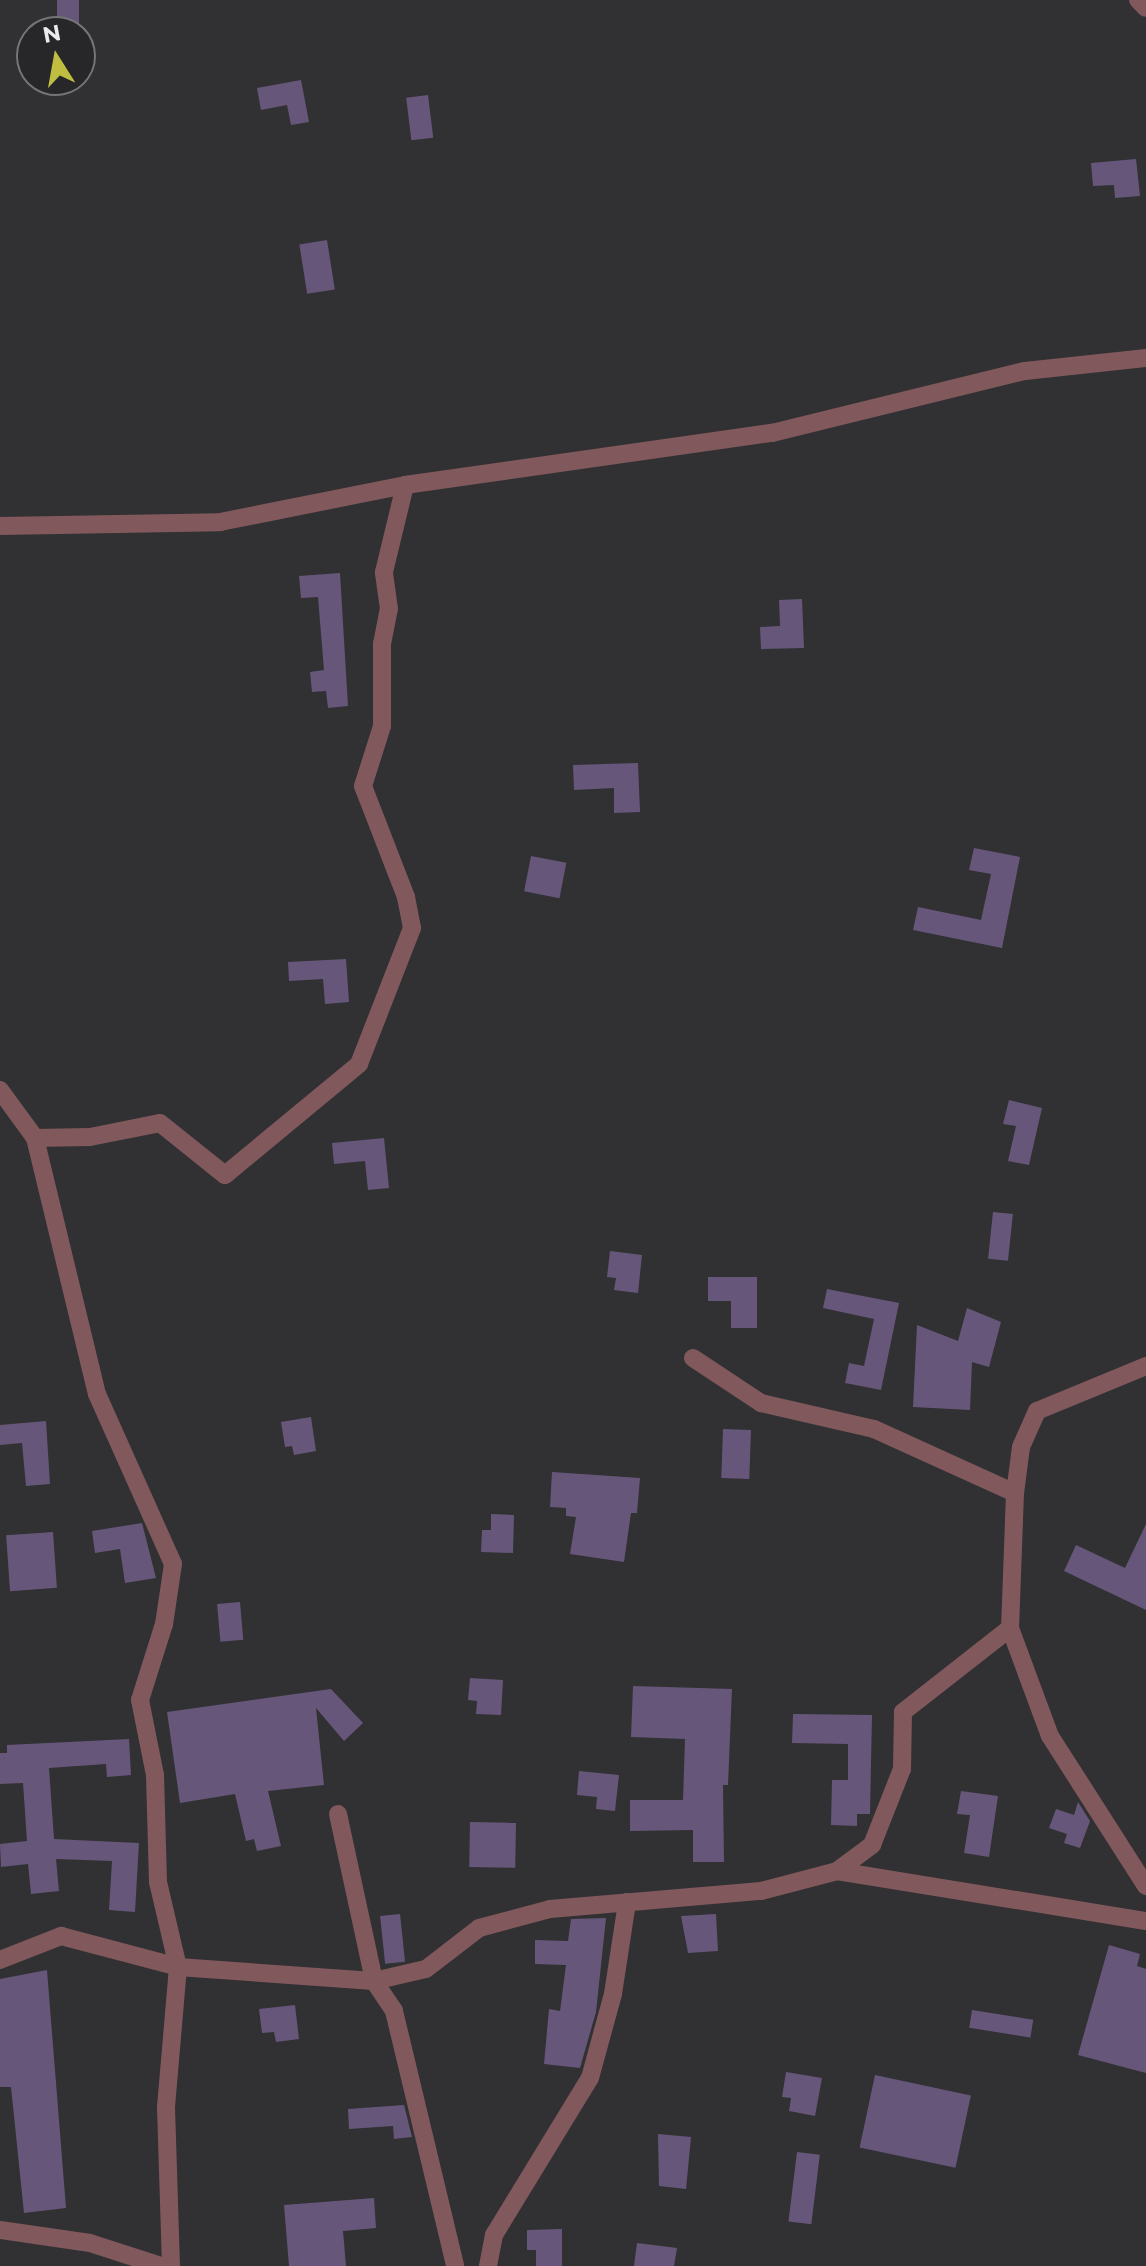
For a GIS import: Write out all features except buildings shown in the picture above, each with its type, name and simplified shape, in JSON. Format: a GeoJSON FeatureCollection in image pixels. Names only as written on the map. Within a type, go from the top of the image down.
{"type":"FeatureCollection","features":[{"type":"Feature","properties":{"kind":"street"},"geometry":{"type":"LineString","coordinates":[[1138,0],[1146,8]]}},
{"type":"Feature","properties":{"kind":"street"},"geometry":{"type":"LineString","coordinates":[[0,526],[220,522],[405,485],[772,433],[1025,371],[1146,358]]}},
{"type":"Feature","properties":{"kind":"street"},"geometry":{"type":"LineString","coordinates":[[35,1138],[90,1137],[160,1123],[225,1175],[359,1064],[412,928],[406,897],[363,786],[382,726],[382,644],[389,609],[384,572],[405,485]]}},
{"type":"Feature","properties":{"kind":"street"},"geometry":{"type":"LineString","coordinates":[[0,1090],[35,1138],[97,1394],[173,1564],[164,1624],[140,1700],[155,1775],[158,1882],[178,1967],[166,2107],[171,2266]]}},
{"type":"Feature","properties":{"kind":"street"},"geometry":{"type":"LineString","coordinates":[[693,1358],[761,1403],[874,1429],[1015,1493]]}},
{"type":"Feature","properties":{"kind":"street"},"geometry":{"type":"LineString","coordinates":[[1146,1366],[1037,1411],[1021,1447],[1015,1493],[1010,1628],[1050,1736],[1146,1886]]}},
{"type":"Feature","properties":{"kind":"street"},"geometry":{"type":"LineString","coordinates":[[0,1960],[61,1936],[178,1967],[374,1981],[426,1969],[479,1928],[550,1909],[761,1891],[837,1871],[872,1845],[902,1769],[903,1712],[1010,1628]]}},
{"type":"Feature","properties":{"kind":"street"},"geometry":{"type":"LineString","coordinates":[[338,1814],[374,1981],[394,2011],[455,2266]]}},
{"type":"Feature","properties":{"kind":"street"},"geometry":{"type":"LineString","coordinates":[[837,1871],[873,1881],[995,1894],[1146,1921]]}},
{"type":"Feature","properties":{"kind":"street"},"geometry":{"type":"LineString","coordinates":[[488,2266],[494,2235],[590,2078],[613,1994],[627,1902]]}},
{"type":"Feature","properties":{"kind":"street"},"geometry":{"type":"LineString","coordinates":[[0,2230],[90,2243],[161,2266]]}}]}
